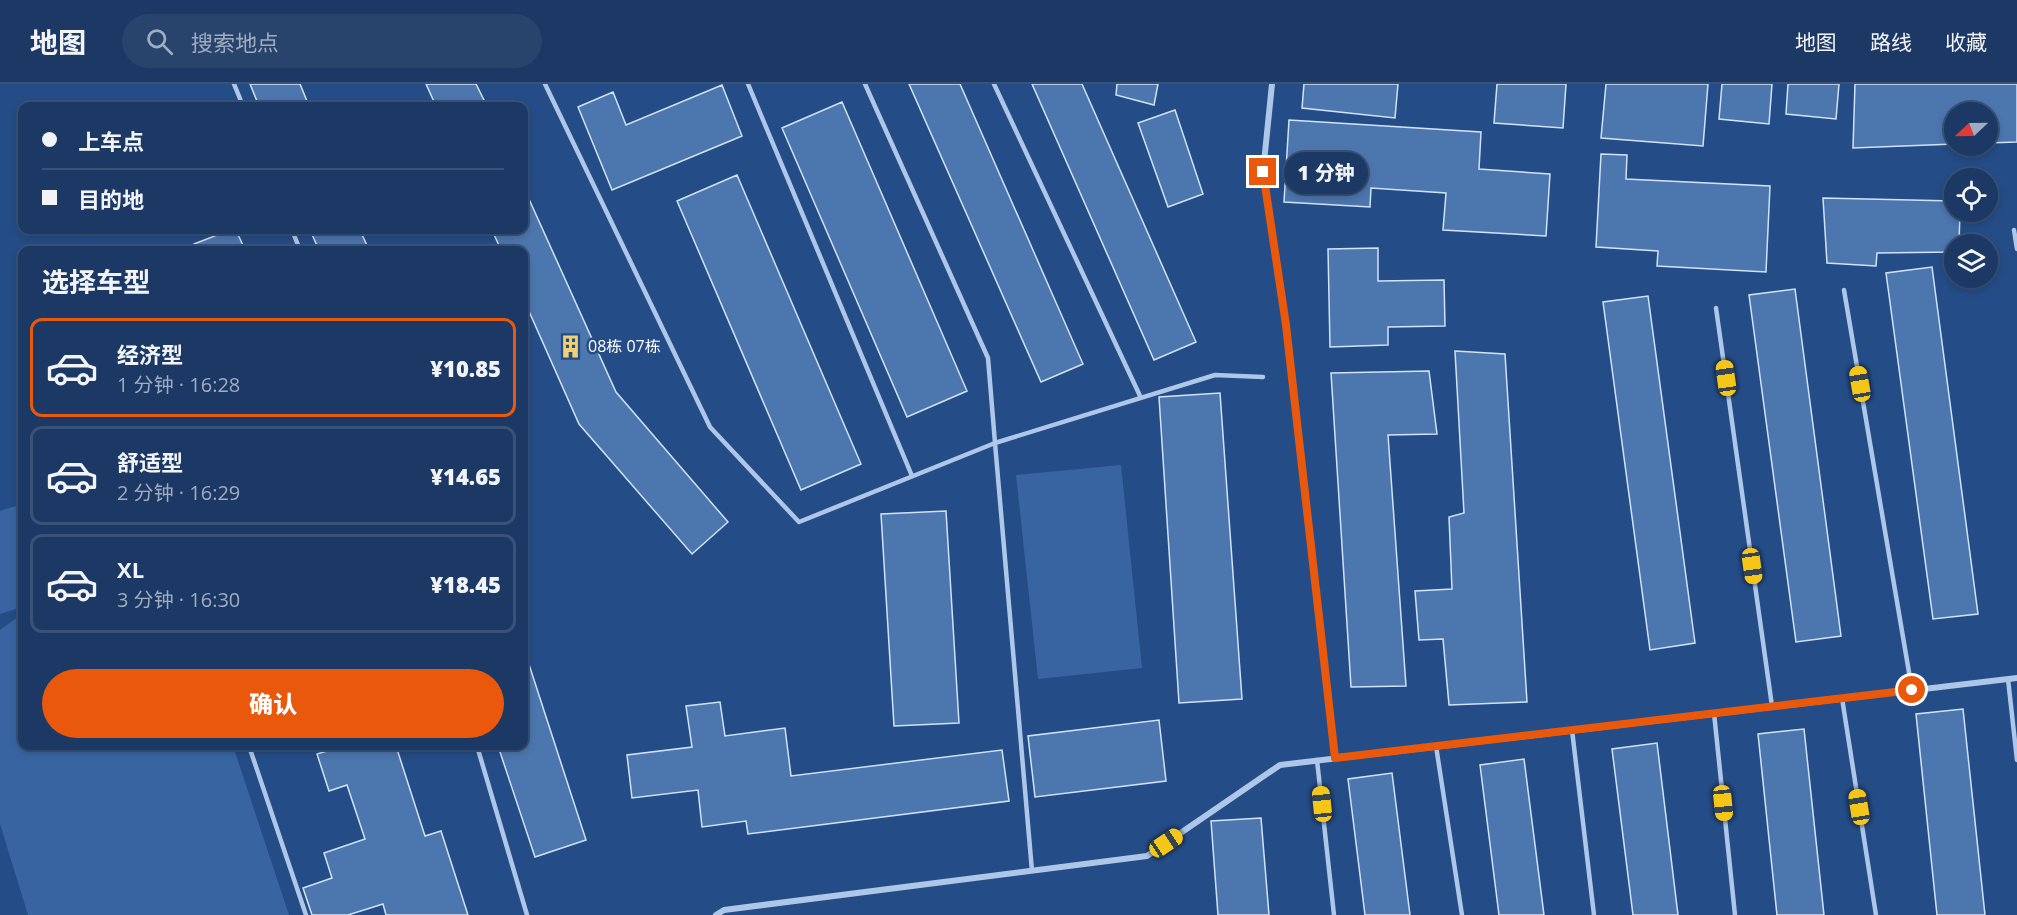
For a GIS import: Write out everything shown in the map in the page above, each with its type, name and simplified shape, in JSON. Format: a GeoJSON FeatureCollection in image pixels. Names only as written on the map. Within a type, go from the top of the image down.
{"type":"FeatureCollection","features":[{"type":"Feature","properties":{"kind":"street"},"geometry":{"type":"LineString","coordinates":[[1272,84],[1263,172],[1286,325],[1335,758]]}},
{"type":"Feature","properties":{"kind":"street"},"geometry":{"type":"LineString","coordinates":[[716,915],[724,910],[1147,856],[1280,765],[2017,678]]}},
{"type":"Feature","properties":{"kind":"lane"},"geometry":{"type":"LineString","coordinates":[[234,84],[241,102]]}},
{"type":"Feature","properties":{"kind":"lane"},"geometry":{"type":"LineString","coordinates":[[545,84],[710,427],[799,522],[995,443],[1215,375],[1263,377]]}},
{"type":"Feature","properties":{"kind":"lane"},"geometry":{"type":"LineString","coordinates":[[748,84],[912,476]]}},
{"type":"Feature","properties":{"kind":"lane"},"geometry":{"type":"LineString","coordinates":[[865,84],[988,358],[1032,871]]}},
{"type":"Feature","properties":{"kind":"lane"},"geometry":{"type":"LineString","coordinates":[[994,84],[1141,398]]}},
{"type":"Feature","properties":{"kind":"lane"},"geometry":{"type":"LineString","coordinates":[[2014,230],[2017,249]]}},
{"type":"Feature","properties":{"kind":"lane"},"geometry":{"type":"LineString","coordinates":[[1844,290],[1912,690]]}},
{"type":"Feature","properties":{"kind":"lane"},"geometry":{"type":"LineString","coordinates":[[1716,308],[1772,706]]}},
{"type":"Feature","properties":{"kind":"lane"},"geometry":{"type":"LineString","coordinates":[[2008,679],[2017,760]]}},
{"type":"Feature","properties":{"kind":"lane"},"geometry":{"type":"LineString","coordinates":[[1842,698],[1876,915]]}},
{"type":"Feature","properties":{"kind":"lane"},"geometry":{"type":"LineString","coordinates":[[1714,713],[1735,915]]}},
{"type":"Feature","properties":{"kind":"lane"},"geometry":{"type":"LineString","coordinates":[[1572,730],[1594,915]]}},
{"type":"Feature","properties":{"kind":"lane"},"geometry":{"type":"LineString","coordinates":[[1436,746],[1462,915]]}},
{"type":"Feature","properties":{"kind":"lane"},"geometry":{"type":"LineString","coordinates":[[250,750],[306,915]]}},
{"type":"Feature","properties":{"kind":"lane"},"geometry":{"type":"LineString","coordinates":[[478,750],[527,915]]}},
{"type":"Feature","properties":{"kind":"lane"},"geometry":{"type":"LineString","coordinates":[[1317,760],[1334,915]]}},
{"type":"Feature","properties":{"kind":"shaded area"},"geometry":{"type":"Polygon","coordinates":[[[1121,465],[1142,668],[1038,679],[1016,475],[1121,465]]]}},
{"type":"Feature","properties":{"kind":"shaded area"},"geometry":{"type":"Polygon","coordinates":[[[18,505],[18,608],[0,614],[0,511],[18,505]]]}},
{"type":"Feature","properties":{"kind":"shaded area"},"geometry":{"type":"Polygon","coordinates":[[[18,617],[18,750],[234,750],[289,915],[28,915],[0,824],[0,630],[18,617]]]}},
{"type":"Feature","properties":{"kind":"building"},"geometry":{"type":"Polygon","coordinates":[[[250,84],[300,84],[307,102],[257,102],[250,84]]]}},
{"type":"Feature","properties":{"kind":"building"},"geometry":{"type":"Polygon","coordinates":[[[426,84],[476,84],[485,102],[434,102],[426,84]]]}},
{"type":"Feature","properties":{"kind":"building"},"geometry":{"type":"Polygon","coordinates":[[[909,84],[960,84],[1083,364],[1041,382],[909,84]]]}},
{"type":"Feature","properties":{"kind":"building"},"geometry":{"type":"Polygon","coordinates":[[[1032,84],[1082,84],[1196,342],[1154,360],[1032,84]]]}},
{"type":"Feature","properties":{"kind":"building"},"geometry":{"type":"Polygon","coordinates":[[[1117,84],[1158,84],[1154,105],[1116,95],[1117,84]]]}},
{"type":"Feature","properties":{"kind":"building"},"geometry":{"type":"Polygon","coordinates":[[[1304,84],[1398,84],[1395,118],[1302,108],[1304,84]]]}},
{"type":"Feature","properties":{"kind":"building"},"geometry":{"type":"Polygon","coordinates":[[[1497,84],[1566,84],[1563,128],[1494,123],[1497,84]]]}},
{"type":"Feature","properties":{"kind":"building"},"geometry":{"type":"Polygon","coordinates":[[[1606,84],[1708,84],[1703,146],[1601,138],[1606,84]]]}},
{"type":"Feature","properties":{"kind":"building"},"geometry":{"type":"Polygon","coordinates":[[[1722,84],[1772,84],[1769,124],[1719,119],[1722,84]]]}},
{"type":"Feature","properties":{"kind":"building"},"geometry":{"type":"Polygon","coordinates":[[[1788,84],[1839,84],[1836,119],[1786,114],[1788,84]]]}},
{"type":"Feature","properties":{"kind":"building"},"geometry":{"type":"Polygon","coordinates":[[[1855,84],[2017,84],[2017,142],[1998,143],[1998,102],[1944,102],[1944,144],[1853,148],[1855,84]]]}},
{"type":"Feature","properties":{"kind":"building"},"geometry":{"type":"Polygon","coordinates":[[[722,85],[742,136],[612,190],[578,107],[613,92],[626,125],[722,85]]]}},
{"type":"Feature","properties":{"kind":"building"},"geometry":{"type":"Polygon","coordinates":[[[842,102],[967,391],[907,417],[782,128],[842,102]]]}},
{"type":"Feature","properties":{"kind":"building"},"geometry":{"type":"Polygon","coordinates":[[[1175,110],[1203,194],[1168,207],[1138,123],[1175,110]]]}},
{"type":"Feature","properties":{"kind":"building"},"geometry":{"type":"Polygon","coordinates":[[[1289,120],[1481,132],[1479,169],[1550,174],[1546,236],[1443,230],[1446,193],[1371,188],[1370,207],[1284,202],[1289,120]]]}},
{"type":"Feature","properties":{"kind":"building"},"geometry":{"type":"Polygon","coordinates":[[[1601,154],[1627,155],[1626,179],[1770,186],[1766,272],[1657,266],[1658,251],[1596,247],[1601,154]]]}},
{"type":"Feature","properties":{"kind":"building"},"geometry":{"type":"Polygon","coordinates":[[[737,175],[861,464],[801,490],[677,201],[737,175]]]}},
{"type":"Feature","properties":{"kind":"building","name":"08栋 07栋"},"geometry":{"type":"Polygon","coordinates":[[[528,197],[616,392],[728,522],[692,554],[579,424],[528,309],[528,246],[499,246],[494,234],[528,234],[528,197]]]}},
{"type":"Feature","properties":{"kind":"building"},"geometry":{"type":"Polygon","coordinates":[[[1823,198],[1944,201],[1944,222],[1960,222],[1959,234],[1944,234],[1944,252],[1877,253],[1876,266],[1827,263],[1823,198]]]}},
{"type":"Feature","properties":{"kind":"building"},"geometry":{"type":"Polygon","coordinates":[[[220,234],[238,234],[243,246],[195,246],[194,244],[220,234]]]}},
{"type":"Feature","properties":{"kind":"building"},"geometry":{"type":"Polygon","coordinates":[[[312,234],[362,234],[367,246],[317,246],[312,234]]]}},
{"type":"Feature","properties":{"kind":"building"},"geometry":{"type":"Polygon","coordinates":[[[1378,248],[1378,281],[1444,280],[1445,326],[1388,327],[1388,345],[1330,347],[1328,249],[1378,248]]]}},
{"type":"Feature","properties":{"kind":"building"},"geometry":{"type":"Polygon","coordinates":[[[1932,267],[1978,614],[1933,619],[1886,273],[1932,267]]]}},
{"type":"Feature","properties":{"kind":"building"},"geometry":{"type":"Polygon","coordinates":[[[1795,289],[1841,636],[1796,642],[1749,295],[1795,289]]]}},
{"type":"Feature","properties":{"kind":"building"},"geometry":{"type":"Polygon","coordinates":[[[1648,296],[1695,643],[1650,650],[1603,302],[1648,296]]]}},
{"type":"Feature","properties":{"kind":"building"},"geometry":{"type":"Polygon","coordinates":[[[1455,351],[1505,354],[1527,702],[1449,705],[1443,639],[1419,640],[1415,591],[1452,589],[1449,517],[1464,513],[1455,351]]]}},
{"type":"Feature","properties":{"kind":"building"},"geometry":{"type":"Polygon","coordinates":[[[1429,371],[1437,434],[1388,435],[1406,686],[1351,687],[1331,373],[1429,371]]]}},
{"type":"Feature","properties":{"kind":"building"},"geometry":{"type":"Polygon","coordinates":[[[1220,393],[1242,699],[1179,703],[1159,397],[1220,393]]]}},
{"type":"Feature","properties":{"kind":"building"},"geometry":{"type":"Polygon","coordinates":[[[946,511],[959,723],[894,726],[881,514],[946,511]]]}},
{"type":"Feature","properties":{"kind":"building"},"geometry":{"type":"Polygon","coordinates":[[[528,661],[586,840],[535,857],[499,750],[528,750],[528,661]]]}},
{"type":"Feature","properties":{"kind":"building"},"geometry":{"type":"Polygon","coordinates":[[[720,702],[725,736],[785,728],[791,776],[1002,750],[1009,801],[748,834],[746,821],[702,827],[698,790],[632,798],[627,755],[692,747],[686,706],[720,702]]]}},
{"type":"Feature","properties":{"kind":"building"},"geometry":{"type":"Polygon","coordinates":[[[1963,709],[1985,915],[1937,915],[1916,714],[1963,709]]]}},
{"type":"Feature","properties":{"kind":"building"},"geometry":{"type":"Polygon","coordinates":[[[1159,720],[1166,781],[1035,797],[1028,736],[1159,720]]]}},
{"type":"Feature","properties":{"kind":"building"},"geometry":{"type":"Polygon","coordinates":[[[1804,729],[1824,915],[1777,915],[1758,734],[1804,729]]]}},
{"type":"Feature","properties":{"kind":"building"},"geometry":{"type":"Polygon","coordinates":[[[1657,743],[1678,915],[1633,915],[1612,749],[1657,743]]]}},
{"type":"Feature","properties":{"kind":"building"},"geometry":{"type":"Polygon","coordinates":[[[397,750],[425,836],[441,831],[468,915],[386,915],[383,904],[348,915],[312,915],[303,888],[332,878],[324,853],[365,839],[347,785],[329,791],[317,754],[327,751],[397,750]]]}},
{"type":"Feature","properties":{"kind":"building"},"geometry":{"type":"Polygon","coordinates":[[[1524,759],[1544,915],[1499,915],[1480,765],[1524,759]]]}},
{"type":"Feature","properties":{"kind":"building"},"geometry":{"type":"Polygon","coordinates":[[[1392,773],[1410,915],[1365,915],[1348,779],[1392,773]]]}},
{"type":"Feature","properties":{"kind":"building"},"geometry":{"type":"Polygon","coordinates":[[[1261,818],[1269,915],[1218,915],[1211,821],[1261,818]]]}},
{"type":"Feature","properties":{"kind":"place","name":"08栋 07栋"},"geometry":{"type":"Point","coordinates":[570,346]}},
{"type":"Feature","properties":{"kind":"route"},"geometry":{"type":"LineString","coordinates":[[1263,172],[1286,325],[1335,758],[1912,690]]}}]}
